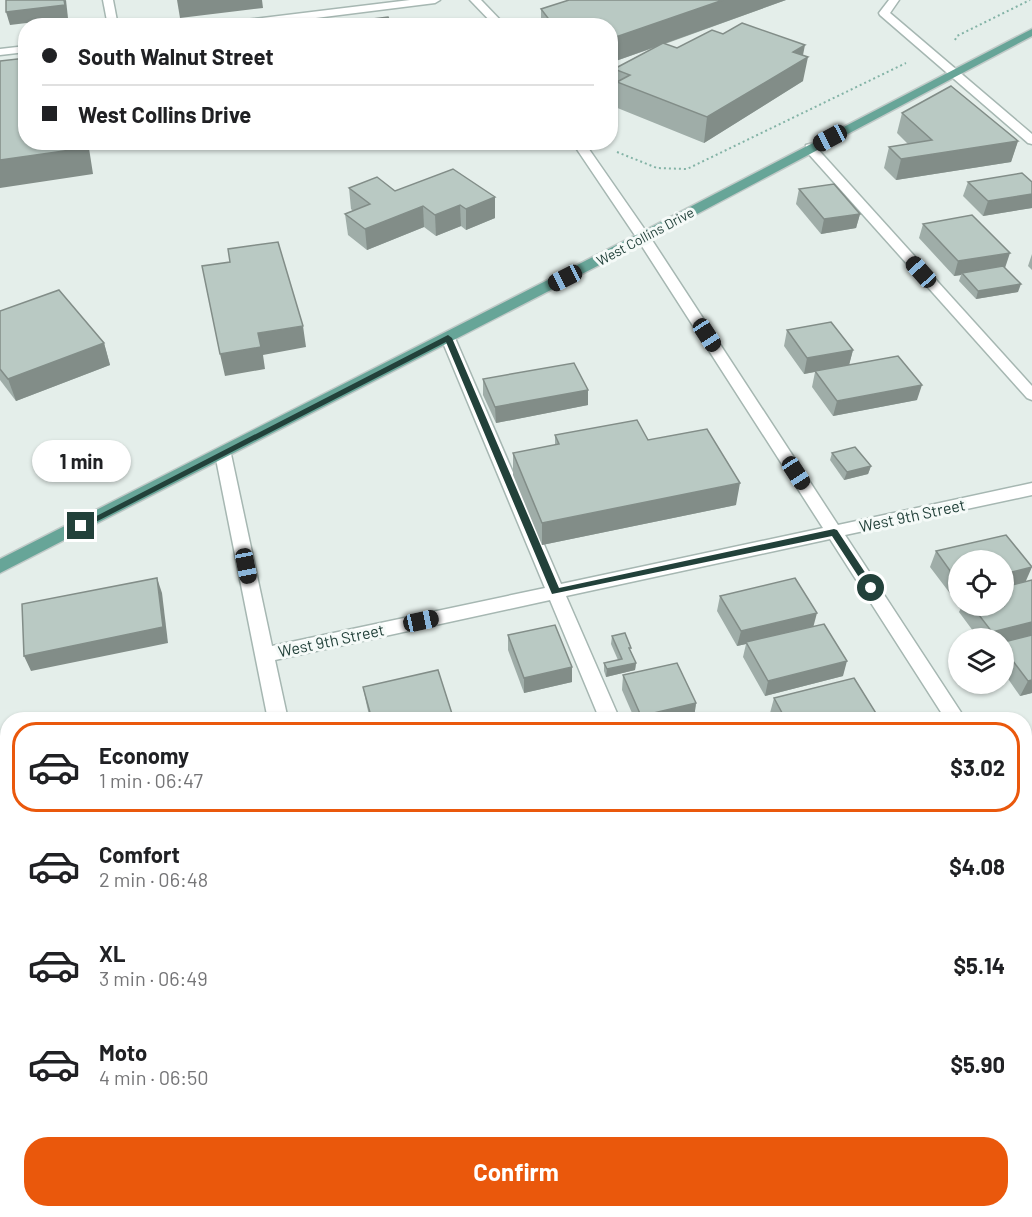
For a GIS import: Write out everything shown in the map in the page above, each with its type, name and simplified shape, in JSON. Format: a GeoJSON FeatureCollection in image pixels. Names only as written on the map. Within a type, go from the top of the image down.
{"type":"FeatureCollection","features":[{"type":"Feature","properties":{"kind":"main road","name":"West Collins Drive"},"geometry":{"type":"LineString","coordinates":[[0,567],[643,237],[1032,32]]}},
{"type":"Feature","properties":{"kind":"street"},"geometry":{"type":"LineString","coordinates":[[108,0],[111,18]]}},
{"type":"Feature","properties":{"kind":"street"},"geometry":{"type":"LineString","coordinates":[[287,18],[435,0]]}},
{"type":"Feature","properties":{"kind":"street"},"geometry":{"type":"LineString","coordinates":[[475,0],[493,18]]}},
{"type":"Feature","properties":{"kind":"street"},"geometry":{"type":"LineString","coordinates":[[894,0],[884,13],[1032,140]]}},
{"type":"Feature","properties":{"kind":"street"},"geometry":{"type":"LineString","coordinates":[[0,52],[18,50]]}},
{"type":"Feature","properties":{"kind":"street"},"geometry":{"type":"LineString","coordinates":[[810,148],[1032,395]]}},
{"type":"Feature","properties":{"kind":"street"},"geometry":{"type":"LineString","coordinates":[[583,150],[643,237],[951,712]]}},
{"type":"Feature","properties":{"kind":"street"},"geometry":{"type":"LineString","coordinates":[[448,338],[607,712]]}},
{"type":"Feature","properties":{"kind":"street"},"geometry":{"type":"LineString","coordinates":[[223,454],[276,712]]}},
{"type":"Feature","properties":{"kind":"street","name":"West 9th Street"},"geometry":{"type":"LineString","coordinates":[[264,655],[1032,489]]}},
{"type":"Feature","properties":{"kind":"path"},"geometry":{"type":"LineString","coordinates":[[613,151],[657,168],[687,169],[903,63],[917,61],[933,54],[953,43],[957,36],[1030,0]]}},
{"type":"Feature","properties":{"kind":"building"},"geometry":{"type":"Polygon","coordinates":[[[6,0],[64,0],[65,5],[6,12],[6,0]]]}},
{"type":"Feature","properties":{"kind":"building"},"geometry":{"type":"Polygon","coordinates":[[[569,0],[723,0],[618,36],[618,18],[548,18],[541,9],[569,0]]]}},
{"type":"Feature","properties":{"kind":"building"},"geometry":{"type":"Polygon","coordinates":[[[742,23],[805,45],[793,52],[808,57],[707,117],[618,82],[630,75],[618,70],[618,67],[663,43],[677,48],[712,30],[723,34],[742,23]]]}},
{"type":"Feature","properties":{"kind":"building"},"geometry":{"type":"Polygon","coordinates":[[[18,59],[18,150],[71,150],[0,160],[0,61],[18,59]]]}},
{"type":"Feature","properties":{"kind":"building"},"geometry":{"type":"Polygon","coordinates":[[[951,86],[1018,141],[901,159],[889,147],[932,140],[902,113],[951,86]]]}},
{"type":"Feature","properties":{"kind":"building"},"geometry":{"type":"Polygon","coordinates":[[[453,169],[495,197],[466,209],[460,205],[435,215],[423,206],[365,229],[345,214],[370,204],[349,188],[377,177],[395,191],[453,169]]]}},
{"type":"Feature","properties":{"kind":"building"},"geometry":{"type":"Polygon","coordinates":[[[1022,173],[1032,182],[1032,194],[988,201],[968,182],[1022,173]]]}},
{"type":"Feature","properties":{"kind":"building"},"geometry":{"type":"Polygon","coordinates":[[[834,184],[860,214],[824,219],[799,189],[834,184]]]}},
{"type":"Feature","properties":{"kind":"building"},"geometry":{"type":"Polygon","coordinates":[[[972,215],[1010,253],[958,261],[923,224],[972,215]]]}},
{"type":"Feature","properties":{"kind":"building"},"geometry":{"type":"Polygon","coordinates":[[[278,242],[303,326],[258,333],[261,347],[220,354],[202,266],[230,262],[228,249],[278,242]]]}},
{"type":"Feature","properties":{"kind":"building"},"geometry":{"type":"Polygon","coordinates":[[[1003,266],[1021,284],[978,291],[962,273],[1003,266]]]}},
{"type":"Feature","properties":{"kind":"building"},"geometry":{"type":"Polygon","coordinates":[[[59,290],[104,343],[8,379],[0,369],[0,311],[59,290]]]}},
{"type":"Feature","properties":{"kind":"building"},"geometry":{"type":"Polygon","coordinates":[[[831,322],[853,350],[807,358],[787,330],[831,322]]]}},
{"type":"Feature","properties":{"kind":"building"},"geometry":{"type":"Polygon","coordinates":[[[898,356],[922,385],[837,401],[815,371],[898,356]]]}},
{"type":"Feature","properties":{"kind":"building"},"geometry":{"type":"Polygon","coordinates":[[[574,363],[588,390],[495,407],[483,379],[574,363]]]}},
{"type":"Feature","properties":{"kind":"building"},"geometry":{"type":"Polygon","coordinates":[[[637,420],[648,440],[707,429],[740,483],[542,523],[513,453],[559,444],[555,435],[637,420]]]}},
{"type":"Feature","properties":{"kind":"building"},"geometry":{"type":"Polygon","coordinates":[[[855,447],[871,466],[847,472],[832,453],[855,447]]]}},
{"type":"Feature","properties":{"kind":"building"},"geometry":{"type":"Polygon","coordinates":[[[1006,535],[1032,567],[1014,572],[1014,550],[948,550],[948,568],[936,551],[1006,535]]]}},
{"type":"Feature","properties":{"kind":"building"},"geometry":{"type":"Polygon","coordinates":[[[157,578],[163,627],[24,656],[22,604],[157,578]]]}},
{"type":"Feature","properties":{"kind":"building"},"geometry":{"type":"Polygon","coordinates":[[[795,578],[817,613],[741,631],[720,596],[795,578]]]}},
{"type":"Feature","properties":{"kind":"building"},"geometry":{"type":"Polygon","coordinates":[[[1032,580],[1032,622],[1008,628],[989,628],[980,616],[1014,616],[1014,584],[1032,580]]]}},
{"type":"Feature","properties":{"kind":"building"},"geometry":{"type":"Polygon","coordinates":[[[824,624],[847,661],[768,681],[746,642],[824,624]]]}},
{"type":"Feature","properties":{"kind":"building"},"geometry":{"type":"Polygon","coordinates":[[[555,625],[572,667],[524,678],[508,635],[555,625]]]}},
{"type":"Feature","properties":{"kind":"building"},"geometry":{"type":"Polygon","coordinates":[[[625,633],[636,663],[607,669],[604,663],[622,659],[612,636],[625,633]]]}},
{"type":"Feature","properties":{"kind":"building"},"geometry":{"type":"Polygon","coordinates":[[[1032,635],[1032,680],[1028,681],[1014,662],[1014,640],[1032,635]]]}},
{"type":"Feature","properties":{"kind":"building"},"geometry":{"type":"Polygon","coordinates":[[[677,663],[696,703],[658,712],[639,712],[623,675],[677,663]]]}},
{"type":"Feature","properties":{"kind":"building"},"geometry":{"type":"Polygon","coordinates":[[[438,670],[451,712],[370,712],[363,687],[438,670]]]}},
{"type":"Feature","properties":{"kind":"building"},"geometry":{"type":"Polygon","coordinates":[[[854,678],[875,712],[782,712],[774,698],[854,678]]]}},
{"type":"Feature","properties":{"kind":"route"},"geometry":{"type":"LineString","coordinates":[[81,526],[448,338],[556,592],[834,532],[871,588]]}}]}
